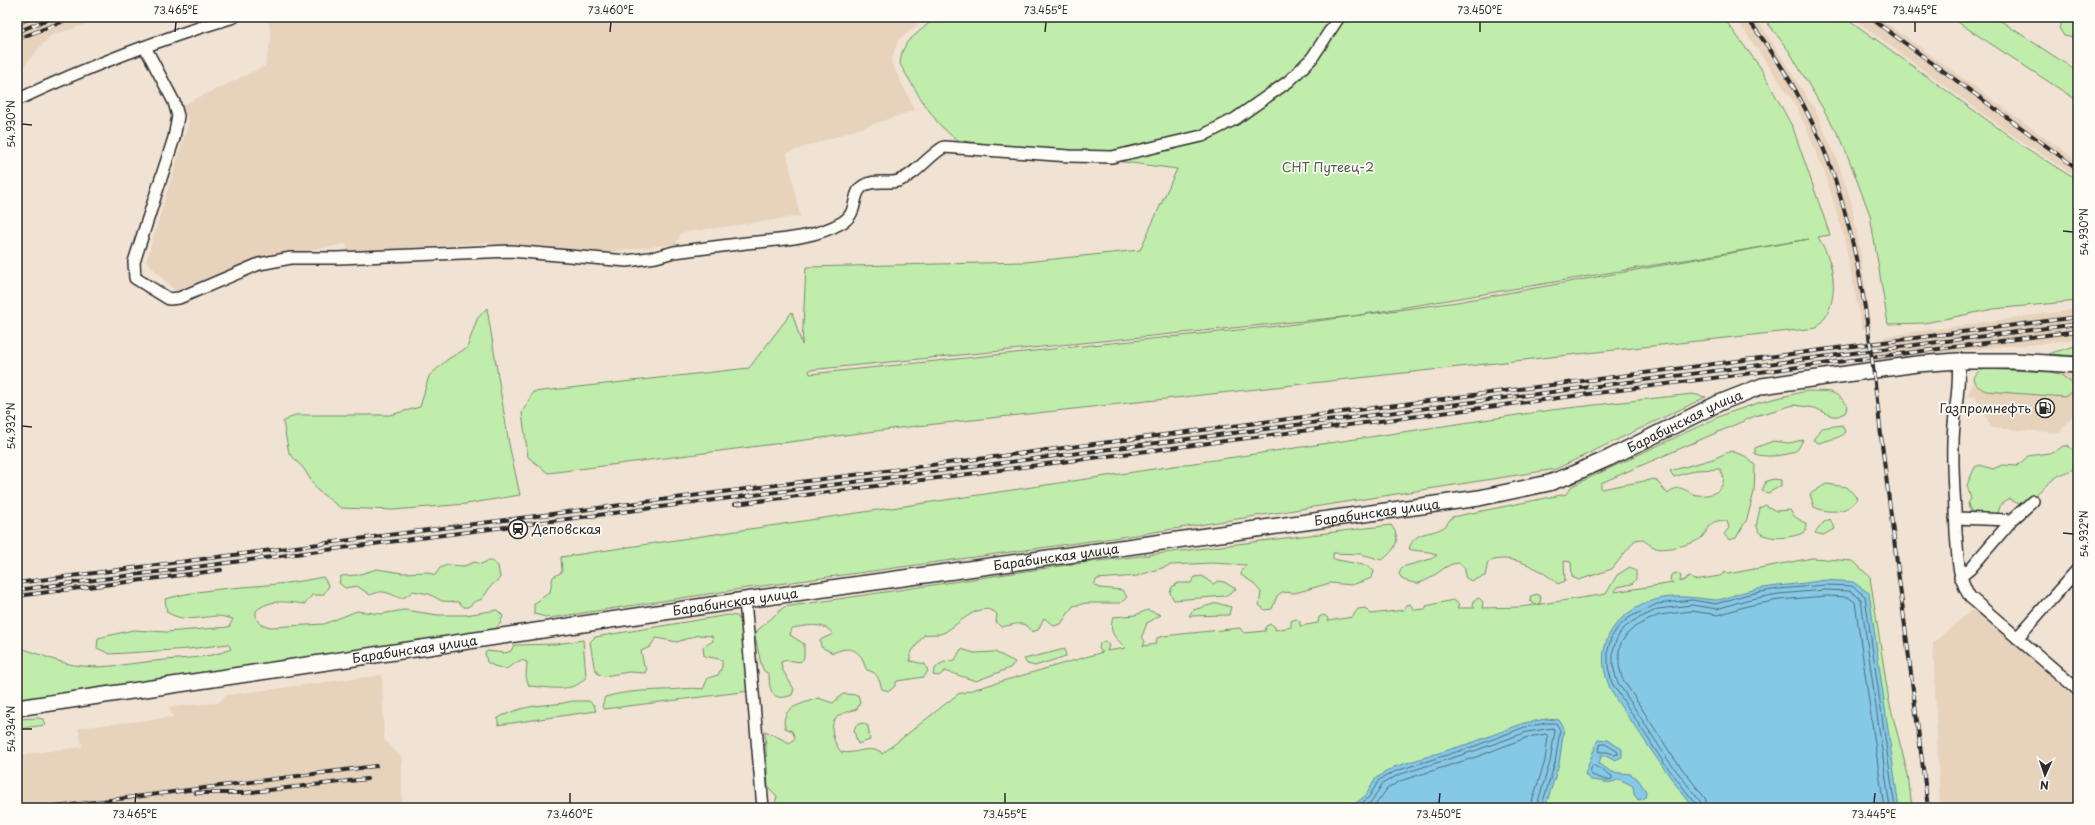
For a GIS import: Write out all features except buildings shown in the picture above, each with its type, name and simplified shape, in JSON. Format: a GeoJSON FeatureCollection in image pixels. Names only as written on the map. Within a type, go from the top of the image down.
{"type":"FeatureCollection","features":[{"type":"Feature","properties":{"kind":"main road","name":"Барабинская улица"},"geometry":{"type":"LineString","coordinates":[[17,708],[745,600],[1479,498],[1549,483],[1568,476],[1609,458],[1719,403],[1762,386],[1917,364],[1958,361],[2014,361],[2078,365]]}},
{"type":"Feature","properties":{"kind":"street"},"geometry":{"type":"LineString","coordinates":[[17,100],[52,83],[145,47],[234,17]]}},
{"type":"Feature","properties":{"kind":"street"},"geometry":{"type":"LineString","coordinates":[[145,47],[174,102],[178,116],[174,138],[138,250],[134,270],[135,278],[169,299],[179,298],[259,264],[291,258],[338,258],[511,251],[626,261],[656,258],[674,252],[814,234],[842,222],[851,216],[861,187],[869,182],[898,181],[912,173],[933,153],[944,147],[1069,156],[1112,157],[1202,136],[1235,119],[1289,81],[1312,58],[1339,17]]}},
{"type":"Feature","properties":{"kind":"street"},"geometry":{"type":"LineString","coordinates":[[1958,361],[1960,380],[1953,442],[1960,576],[1970,597],[2078,690]]}},
{"type":"Feature","properties":{"kind":"street"},"geometry":{"type":"LineString","coordinates":[[1960,576],[1970,569],[2012,520],[2033,501]]}},
{"type":"Feature","properties":{"kind":"street"},"geometry":{"type":"LineString","coordinates":[[1956,518],[2012,520]]}},
{"type":"Feature","properties":{"kind":"street"},"geometry":{"type":"LineString","coordinates":[[2017,638],[2078,569]]}},
{"type":"Feature","properties":{"kind":"street"},"geometry":{"type":"LineString","coordinates":[[745,600],[763,808]]}},
{"type":"Feature","properties":{"kind":"shaded area"},"geometry":{"type":"Polygon","coordinates":[[[108,17],[50,36],[17,74],[17,18],[108,17]]]}},
{"type":"Feature","properties":{"kind":"shaded area"},"geometry":{"type":"Polygon","coordinates":[[[268,17],[927,17],[898,40],[891,62],[915,110],[787,153],[800,216],[681,233],[676,244],[598,253],[484,243],[347,252],[346,244],[252,260],[175,291],[146,261],[189,121],[181,106],[265,66],[271,39],[268,17]]]}},
{"type":"Feature","properties":{"kind":"shaded area"},"geometry":{"type":"Polygon","coordinates":[[[1735,17],[1756,17],[1815,110],[1837,160],[1851,201],[1859,244],[1871,328],[1862,329],[1843,233],[1823,168],[1797,107],[1735,17]]]}},
{"type":"Feature","properties":{"kind":"shaded area"},"geometry":{"type":"Polygon","coordinates":[[[1851,17],[1878,17],[2078,161],[2078,178],[2008,132],[1851,17]]]}},
{"type":"Feature","properties":{"kind":"shaded area"},"geometry":{"type":"Polygon","coordinates":[[[2078,309],[2078,339],[2029,345],[2003,346],[1875,362],[1873,342],[1882,340],[1886,336],[2078,309]]]}},
{"type":"Feature","properties":{"kind":"shaded area"},"geometry":{"type":"Polygon","coordinates":[[[1985,369],[2078,374],[2078,409],[2059,433],[1992,428],[1975,397],[1970,396],[1967,398],[1975,374],[1985,369]]]}},
{"type":"Feature","properties":{"kind":"shaded area"},"geometry":{"type":"Polygon","coordinates":[[[1974,608],[2078,701],[2078,808],[1940,808],[1933,643],[1974,608]]]}},
{"type":"Feature","properties":{"kind":"shaded area"},"geometry":{"type":"Polygon","coordinates":[[[382,675],[384,739],[402,758],[402,808],[17,808],[17,755],[82,747],[78,728],[173,717],[169,707],[218,703],[226,695],[382,675]]]}},
{"type":"Feature","properties":{"kind":"green space","name":"СНТ Путеец-2"},"geometry":{"type":"Polygon","coordinates":[[[936,17],[1723,17],[1760,67],[1793,128],[1830,235],[1818,237],[1830,262],[1832,271],[1833,289],[1830,307],[1817,328],[899,428],[548,473],[528,457],[522,413],[533,392],[749,368],[792,312],[802,345],[806,267],[1025,262],[1140,250],[1177,169],[956,140],[938,123],[919,96],[900,64],[902,52],[907,42],[936,17]],[[1809,239],[1353,316],[809,370],[810,374],[1287,325],[1457,302],[1809,239]]]}},
{"type":"Feature","properties":{"kind":"green space"},"geometry":{"type":"Polygon","coordinates":[[[1763,17],[1845,17],[2023,146],[2078,181],[2078,301],[1993,309],[1925,323],[1888,324],[1870,215],[1842,141],[1789,51],[1763,17]]]}},
{"type":"Feature","properties":{"kind":"green space"},"geometry":{"type":"Polygon","coordinates":[[[1950,17],[1995,17],[2078,72],[2078,101],[1950,17]]]}},
{"type":"Feature","properties":{"kind":"green space"},"geometry":{"type":"Polygon","coordinates":[[[2065,17],[2078,17],[2078,39],[2064,36],[2059,28],[2065,17]]]}},
{"type":"Feature","properties":{"kind":"green space"},"geometry":{"type":"Polygon","coordinates":[[[487,308],[509,444],[520,495],[466,504],[393,510],[341,508],[317,490],[304,469],[289,453],[283,422],[295,415],[390,415],[420,407],[429,376],[448,359],[467,348],[477,319],[487,308]]]}},
{"type":"Feature","properties":{"kind":"green space"},"geometry":{"type":"Polygon","coordinates":[[[2078,345],[2078,356],[2048,354],[2078,345]]]}},
{"type":"Feature","properties":{"kind":"green space"},"geometry":{"type":"Polygon","coordinates":[[[1985,369],[2050,372],[2060,374],[2073,384],[2073,390],[2065,397],[1986,391],[1976,384],[1973,378],[1979,371],[1985,369]]]}},
{"type":"Feature","properties":{"kind":"green space"},"geometry":{"type":"Polygon","coordinates":[[[1806,391],[1825,391],[1839,396],[1848,406],[1845,413],[1838,416],[1832,416],[1815,408],[1794,405],[1755,416],[1601,483],[1601,489],[1655,479],[1668,494],[1674,489],[1679,488],[1697,495],[1709,495],[1719,490],[1722,485],[1724,478],[1720,469],[1696,470],[1674,477],[1670,471],[1713,459],[1731,451],[1745,456],[1755,465],[1754,492],[1747,519],[1736,538],[1729,540],[1724,534],[1729,528],[1727,521],[1716,521],[1701,538],[1693,543],[1660,549],[1652,546],[1642,539],[1635,540],[1612,569],[1579,580],[1572,577],[1571,562],[1564,561],[1565,581],[1558,584],[1534,568],[1506,559],[1497,559],[1488,562],[1485,576],[1471,581],[1465,577],[1465,568],[1459,563],[1444,568],[1425,581],[1419,583],[1403,580],[1399,574],[1402,567],[1431,559],[1437,555],[1431,552],[1409,549],[1415,538],[1439,530],[1446,525],[1452,517],[1566,494],[1572,486],[1725,414],[1761,402],[1806,391]]]}},
{"type":"Feature","properties":{"kind":"green space"},"geometry":{"type":"Polygon","coordinates":[[[1692,394],[1706,397],[1556,469],[1135,535],[741,589],[550,618],[534,614],[534,604],[550,592],[553,577],[562,572],[561,557],[1551,410],[1692,394]]]}},
{"type":"Feature","properties":{"kind":"green space"},"geometry":{"type":"Polygon","coordinates":[[[1842,425],[1845,432],[1839,437],[1819,443],[1813,440],[1821,428],[1842,425]]]}},
{"type":"Feature","properties":{"kind":"green space"},"geometry":{"type":"Polygon","coordinates":[[[1803,440],[1798,449],[1784,455],[1771,456],[1755,454],[1755,448],[1773,441],[1789,443],[1803,440]]]}},
{"type":"Feature","properties":{"kind":"green space"},"geometry":{"type":"Polygon","coordinates":[[[2063,446],[2068,446],[2076,452],[2078,460],[2076,465],[2073,469],[2054,479],[2025,503],[2021,505],[2009,499],[2001,504],[1998,513],[1994,515],[1975,515],[1969,508],[1968,503],[1971,499],[1967,485],[1975,467],[1980,465],[1993,469],[2002,465],[2017,466],[2028,456],[2055,452],[2063,446]]]}},
{"type":"Feature","properties":{"kind":"green space"},"geometry":{"type":"Polygon","coordinates":[[[1774,479],[1781,480],[1781,486],[1768,493],[1762,491],[1766,481],[1774,479]]]}},
{"type":"Feature","properties":{"kind":"green space"},"geometry":{"type":"Polygon","coordinates":[[[1826,484],[1847,487],[1857,498],[1849,507],[1838,511],[1826,511],[1814,507],[1810,494],[1826,484]]]}},
{"type":"Feature","properties":{"kind":"green space"},"geometry":{"type":"Polygon","coordinates":[[[1765,505],[1776,511],[1790,510],[1794,516],[1806,524],[1806,531],[1795,536],[1779,538],[1771,537],[1760,532],[1757,527],[1757,520],[1760,508],[1765,505]]]}},
{"type":"Feature","properties":{"kind":"green space"},"geometry":{"type":"Polygon","coordinates":[[[1830,519],[1835,529],[1823,535],[1815,533],[1824,522],[1830,519]]]}},
{"type":"Feature","properties":{"kind":"green space"},"geometry":{"type":"Polygon","coordinates":[[[1391,525],[1395,530],[1397,540],[1396,545],[1382,560],[1361,554],[1333,553],[1333,559],[1368,566],[1374,571],[1372,578],[1352,585],[1330,583],[1295,593],[1282,592],[1277,596],[1272,609],[1265,610],[1259,605],[1261,592],[1252,582],[1241,575],[1242,569],[1247,565],[1212,563],[1171,565],[1137,576],[1097,579],[1094,585],[1100,588],[1122,590],[1127,597],[1121,603],[1086,603],[1073,606],[1061,624],[1054,626],[1044,618],[1038,630],[1032,632],[1026,625],[1023,624],[1014,624],[1001,627],[996,622],[997,614],[991,610],[984,609],[977,611],[970,614],[945,632],[924,635],[910,654],[910,661],[925,664],[928,671],[924,677],[897,681],[894,687],[889,691],[882,689],[878,677],[871,671],[867,670],[862,658],[856,651],[845,649],[833,653],[821,647],[820,640],[833,634],[825,627],[814,625],[792,628],[790,635],[804,644],[804,658],[800,662],[787,660],[781,662],[782,669],[794,689],[792,695],[785,697],[776,696],[771,690],[769,674],[764,671],[761,664],[755,636],[758,630],[784,607],[1067,565],[1391,525]]]}},
{"type":"Feature","properties":{"kind":"green space"},"geometry":{"type":"Polygon","coordinates":[[[1812,558],[1853,561],[1870,577],[1889,701],[1908,775],[1912,808],[774,808],[777,796],[768,787],[765,731],[790,743],[795,738],[792,731],[785,728],[784,721],[786,715],[793,707],[818,698],[833,703],[843,694],[858,695],[860,702],[857,709],[838,716],[835,720],[832,729],[836,744],[841,752],[846,753],[868,749],[880,751],[882,754],[958,694],[1103,652],[1099,649],[1100,643],[1105,641],[1109,645],[1107,651],[1126,648],[1112,632],[1113,617],[1135,615],[1148,610],[1161,615],[1147,623],[1142,636],[1145,642],[1143,646],[1156,644],[1157,638],[1163,636],[1240,628],[1244,633],[1265,631],[1266,626],[1271,624],[1275,627],[1275,630],[1291,627],[1291,621],[1296,619],[1300,622],[1300,626],[1318,623],[1319,617],[1324,615],[1328,618],[1328,621],[1352,617],[1358,609],[1365,608],[1371,614],[1404,610],[1405,606],[1410,604],[1414,610],[1426,609],[1426,606],[1453,600],[1459,604],[1457,608],[1475,608],[1473,606],[1474,600],[1479,598],[1483,602],[1482,608],[1520,607],[1606,594],[1617,575],[1630,567],[1636,571],[1636,579],[1632,584],[1618,587],[1614,592],[1673,583],[1670,580],[1671,575],[1676,573],[1681,576],[1680,582],[1690,577],[1694,580],[1720,576],[1725,572],[1728,574],[1812,558]]]}},
{"type":"Feature","properties":{"kind":"green space"},"geometry":{"type":"Polygon","coordinates":[[[492,561],[498,566],[500,578],[491,586],[482,599],[474,602],[468,607],[464,607],[458,602],[442,601],[429,594],[413,591],[401,598],[381,592],[370,595],[357,586],[345,588],[339,583],[341,576],[357,575],[377,569],[402,573],[427,572],[435,575],[440,568],[447,565],[464,566],[475,562],[481,564],[492,561]]]}},
{"type":"Feature","properties":{"kind":"green space"},"geometry":{"type":"Polygon","coordinates":[[[1202,576],[1213,584],[1218,581],[1224,582],[1236,589],[1225,596],[1174,600],[1170,593],[1172,587],[1178,583],[1191,583],[1195,577],[1202,576]]]}},
{"type":"Feature","properties":{"kind":"green space"},"geometry":{"type":"Polygon","coordinates":[[[323,577],[329,586],[323,595],[312,595],[305,604],[279,602],[267,604],[256,611],[256,618],[260,624],[271,627],[324,624],[357,611],[381,614],[404,610],[438,615],[465,615],[497,610],[503,616],[500,624],[493,631],[218,672],[108,686],[17,701],[17,647],[57,661],[91,667],[213,655],[231,649],[228,644],[189,649],[110,654],[97,648],[98,638],[133,630],[166,632],[229,627],[233,619],[217,616],[185,618],[173,615],[167,612],[165,599],[204,591],[303,581],[323,577]]]}},
{"type":"Feature","properties":{"kind":"green space"},"geometry":{"type":"Polygon","coordinates":[[[1537,594],[1541,597],[1540,603],[1535,605],[1530,601],[1531,596],[1537,594]]]}},
{"type":"Feature","properties":{"kind":"green space"},"geometry":{"type":"Polygon","coordinates":[[[1217,603],[1231,607],[1229,615],[1189,616],[1193,610],[1217,603]]]}},
{"type":"Feature","properties":{"kind":"green space"},"geometry":{"type":"Polygon","coordinates":[[[728,615],[737,616],[743,624],[750,691],[604,709],[602,707],[605,697],[620,694],[688,688],[703,689],[708,678],[718,675],[722,667],[722,661],[704,656],[703,647],[713,641],[712,636],[698,635],[677,642],[656,638],[650,647],[641,651],[644,666],[647,668],[645,673],[629,672],[604,676],[598,674],[594,666],[590,642],[595,637],[728,615]]]}},
{"type":"Feature","properties":{"kind":"green space"},"geometry":{"type":"Polygon","coordinates":[[[583,640],[586,677],[575,686],[568,688],[529,686],[526,677],[527,662],[521,660],[506,669],[494,666],[487,662],[485,653],[487,651],[505,653],[511,651],[514,645],[556,644],[583,640]]]}},
{"type":"Feature","properties":{"kind":"green space"},"geometry":{"type":"Polygon","coordinates":[[[961,649],[974,653],[995,652],[1015,662],[1010,668],[976,681],[945,671],[939,676],[933,675],[938,666],[944,662],[955,660],[961,649]]]}},
{"type":"Feature","properties":{"kind":"green space"},"geometry":{"type":"Polygon","coordinates":[[[1065,649],[1066,656],[1035,666],[1027,664],[1024,659],[1065,649]]]}},
{"type":"Feature","properties":{"kind":"green space"},"geometry":{"type":"Polygon","coordinates":[[[572,701],[589,701],[594,705],[596,711],[498,725],[498,718],[514,711],[532,706],[572,701]]]}},
{"type":"Feature","properties":{"kind":"green space"},"geometry":{"type":"Polygon","coordinates":[[[17,719],[43,719],[45,725],[17,729],[17,719]]]}},
{"type":"Feature","properties":{"kind":"green space"},"geometry":{"type":"Polygon","coordinates":[[[863,723],[868,726],[870,740],[858,744],[854,731],[856,725],[863,723]]]}},
{"type":"Feature","properties":{"kind":"water"},"geometry":{"type":"Polygon","coordinates":[[[1825,580],[1853,582],[1869,593],[1899,808],[1694,808],[1618,702],[1608,683],[1604,668],[1604,655],[1606,642],[1611,631],[1629,612],[1641,605],[1662,598],[1685,597],[1718,600],[1741,593],[1774,586],[1825,580]]]}},
{"type":"Feature","properties":{"kind":"water"},"geometry":{"type":"Polygon","coordinates":[[[1546,719],[1559,720],[1564,728],[1559,764],[1545,808],[1350,808],[1366,795],[1376,778],[1394,767],[1474,742],[1524,723],[1546,719]]]}},
{"type":"Feature","properties":{"kind":"water"},"geometry":{"type":"Polygon","coordinates":[[[1598,739],[1607,740],[1622,749],[1622,757],[1615,760],[1608,756],[1601,756],[1599,764],[1612,772],[1630,774],[1637,778],[1646,791],[1645,798],[1638,800],[1634,794],[1633,786],[1619,779],[1612,782],[1590,780],[1585,774],[1598,739]]]}},
{"type":"Feature","properties":{"kind":"railway"},"geometry":{"type":"LineString","coordinates":[[17,24],[32,17]]}},
{"type":"Feature","properties":{"kind":"railway"},"geometry":{"type":"LineString","coordinates":[[17,32],[53,17]]}},
{"type":"Feature","properties":{"kind":"railway"},"geometry":{"type":"LineString","coordinates":[[17,39],[75,17]]}},
{"type":"Feature","properties":{"kind":"railway"},"geometry":{"type":"LineString","coordinates":[[1746,17],[1790,80],[1814,126],[1841,199],[1858,267],[1869,336],[1928,808]]}},
{"type":"Feature","properties":{"kind":"railway"},"geometry":{"type":"LineString","coordinates":[[1869,17],[2078,169]]}},
{"type":"Feature","properties":{"kind":"railway"},"geometry":{"type":"LineString","coordinates":[[17,583],[2078,317]]}},
{"type":"Feature","properties":{"kind":"railway"},"geometry":{"type":"LineString","coordinates":[[17,590],[2078,324]]}},
{"type":"Feature","properties":{"kind":"railway"},"geometry":{"type":"LineString","coordinates":[[735,504],[2078,331]]}},
{"type":"Feature","properties":{"kind":"railway"},"geometry":{"type":"LineString","coordinates":[[17,596],[221,570]]}},
{"type":"Feature","properties":{"kind":"railway"},"geometry":{"type":"LineString","coordinates":[[48,808],[376,766]]}},
{"type":"Feature","properties":{"kind":"railway"},"geometry":{"type":"LineString","coordinates":[[196,793],[243,793],[367,779]]}},
{"type":"Feature","properties":{"kind":"place","name":"Газпромнефть"},"geometry":{"type":"Point","coordinates":[2045,408]}},
{"type":"Feature","properties":{"kind":"place","name":"Деповская"},"geometry":{"type":"Point","coordinates":[518,529]}}]}
